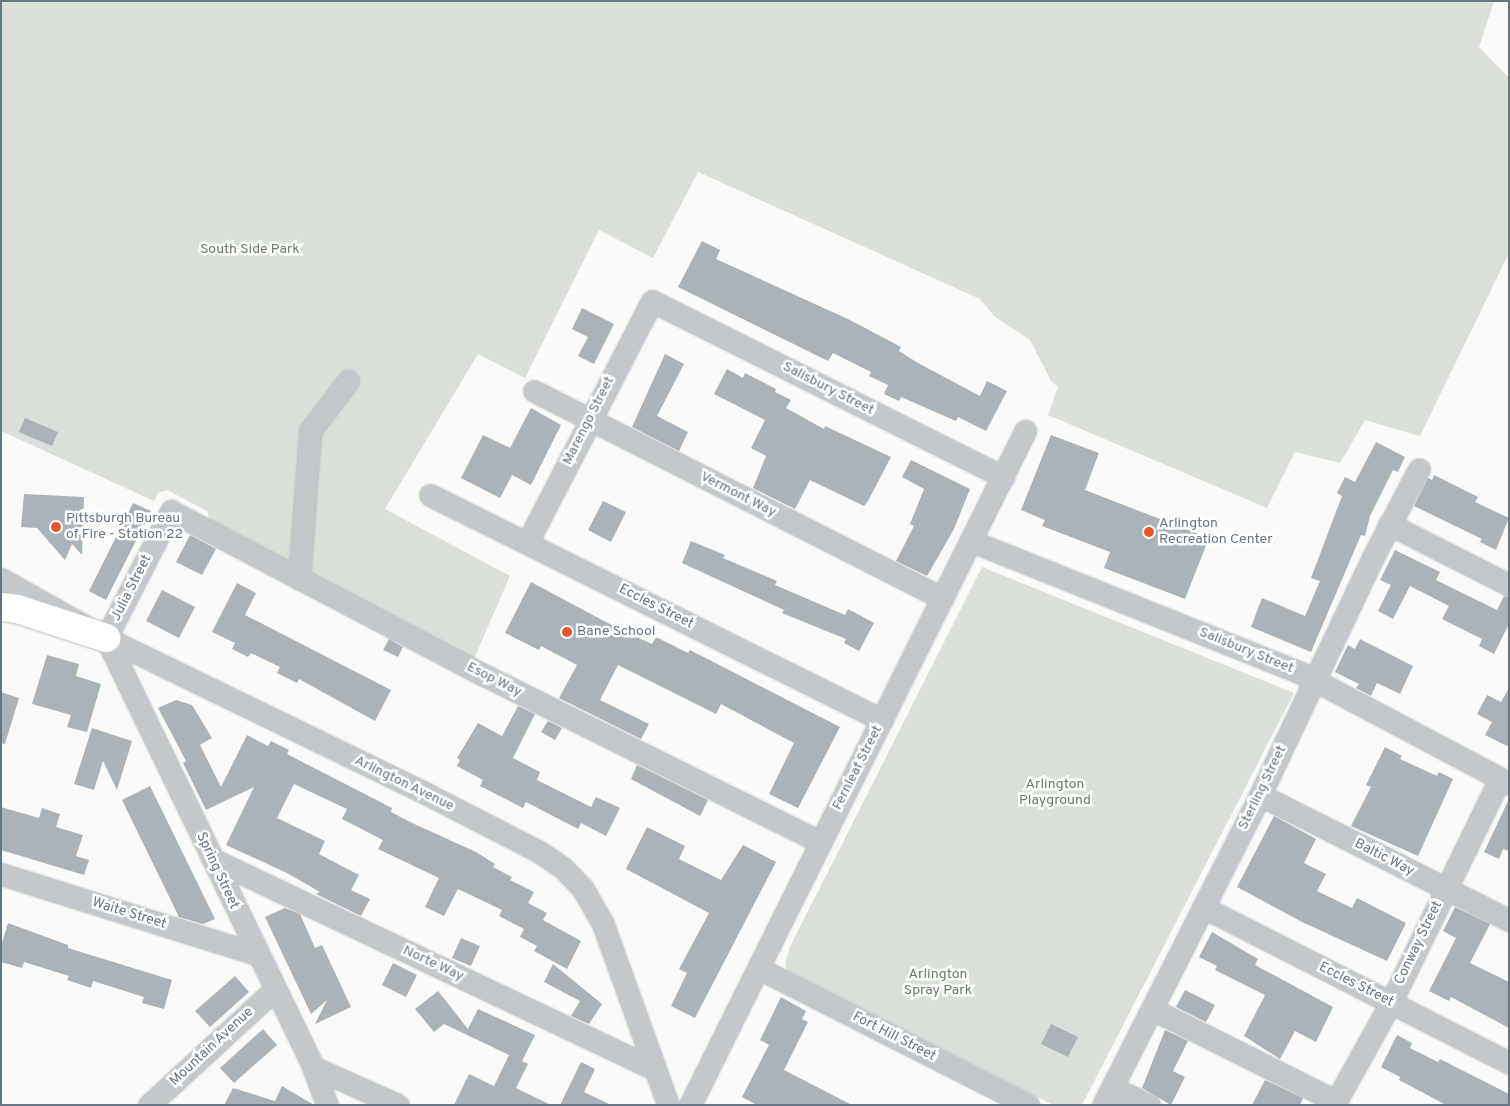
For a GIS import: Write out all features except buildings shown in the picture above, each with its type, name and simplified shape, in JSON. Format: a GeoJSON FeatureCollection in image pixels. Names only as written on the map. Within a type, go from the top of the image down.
{"type":"FeatureCollection","features":[{"type":"Feature","properties":{"kind":"main road","name":"Arlington Avenue"},"geometry":{"type":"LineString","coordinates":[[1,607],[17,609],[106,638]]}},
{"type":"Feature","properties":{"kind":"street","name":"Marengo Street"},"geometry":{"type":"LineString","coordinates":[[527,543],[652,301]]}},
{"type":"Feature","properties":{"kind":"street","name":"Salisbury Street"},"geometry":{"type":"LineString","coordinates":[[652,301],[1003,477]]}},
{"type":"Feature","properties":{"kind":"street"},"geometry":{"type":"LineString","coordinates":[[299,579],[310,431],[348,382]]}},
{"type":"Feature","properties":{"kind":"street","name":"Vermont Way"},"geometry":{"type":"LineString","coordinates":[[534,391],[942,598]]}},
{"type":"Feature","properties":{"kind":"street","name":"Fernleaf Street"},"geometry":{"type":"LineString","coordinates":[[690,1105],[760,969],[820,842],[1025,431]]}},
{"type":"Feature","properties":{"kind":"street","name":"Sterling Street"},"geometry":{"type":"LineString","coordinates":[[1108,1096],[1260,796],[1389,524],[1419,469]]}},
{"type":"Feature","properties":{"kind":"street","name":"Eccles Street"},"geometry":{"type":"LineString","coordinates":[[430,495],[882,720]]}},
{"type":"Feature","properties":{"kind":"street","name":"Esop Way"},"geometry":{"type":"LineString","coordinates":[[171,511],[482,674],[820,842]]}},
{"type":"Feature","properties":{"kind":"street","name":"Julia Street"},"geometry":{"type":"LineString","coordinates":[[106,638],[171,511]]}},
{"type":"Feature","properties":{"kind":"street"},"geometry":{"type":"LineString","coordinates":[[1389,524],[1509,585]]}},
{"type":"Feature","properties":{"kind":"street","name":"Salisbury Street"},"geometry":{"type":"LineString","coordinates":[[971,542],[1299,672],[1314,683],[1504,781]]}},
{"type":"Feature","properties":{"kind":"street"},"geometry":{"type":"LineString","coordinates":[[1,579],[106,638]]}},
{"type":"Feature","properties":{"kind":"street","name":"Spring Street"},"geometry":{"type":"LineString","coordinates":[[106,638],[256,954],[275,988],[312,1067],[327,1105]]}},
{"type":"Feature","properties":{"kind":"street","name":"Arlington Avenue"},"geometry":{"type":"LineString","coordinates":[[106,638],[423,792],[538,851],[563,868],[583,889],[603,924],[668,1105]]}},
{"type":"Feature","properties":{"kind":"street","name":"Conway Street"},"geometry":{"type":"LineString","coordinates":[[1335,1103],[1391,1002],[1446,889],[1504,781]]}},
{"type":"Feature","properties":{"kind":"street","name":"Baltic Way"},"geometry":{"type":"LineString","coordinates":[[1260,796],[1509,920]]}},
{"type":"Feature","properties":{"kind":"street","name":"Norte Way"},"geometry":{"type":"LineString","coordinates":[[212,858],[654,1069]]}},
{"type":"Feature","properties":{"kind":"street","name":"Waite Street"},"geometry":{"type":"LineString","coordinates":[[1,874],[256,954]]}},
{"type":"Feature","properties":{"kind":"street","name":"Eccles Street"},"geometry":{"type":"LineString","coordinates":[[1203,907],[1509,1062]]}},
{"type":"Feature","properties":{"kind":"street","name":"Fort Hill Street"},"geometry":{"type":"LineString","coordinates":[[760,969],[1028,1105]]}},
{"type":"Feature","properties":{"kind":"street","name":"Mountain Avenue"},"geometry":{"type":"LineString","coordinates":[[149,1105],[275,988]]}},
{"type":"Feature","properties":{"kind":"street"},"geometry":{"type":"LineString","coordinates":[[1152,1009],[1335,1103]]}},
{"type":"Feature","properties":{"kind":"street"},"geometry":{"type":"LineString","coordinates":[[312,1067],[398,1105]]}},
{"type":"Feature","properties":{"kind":"street"},"geometry":{"type":"LineString","coordinates":[[1108,1096],[1148,1105]]}},
{"type":"Feature","properties":{"kind":"green space","name":"South Side Park"},"geometry":{"type":"Polygon","coordinates":[[[1,1],[1494,1],[1479,47],[1509,78],[1509,253],[1420,436],[1365,420],[1340,463],[1295,452],[1267,508],[1048,415],[1058,387],[1051,381],[1030,340],[995,317],[980,299],[698,172],[653,258],[599,230],[525,378],[478,354],[385,509],[510,576],[473,661],[210,520],[207,511],[167,490],[158,493],[154,501],[1,431],[1,1]]]}},
{"type":"Feature","properties":{"kind":"green space","name":"Arlington Playground"},"geometry":{"type":"Polygon","coordinates":[[[982,567],[1294,693],[1082,1105],[1053,1105],[787,971],[785,963],[790,947],[982,567]]]}},
{"type":"Feature","properties":{"kind":"place","name":"Pittsburgh Bureau of Fire - Station 22"},"geometry":{"type":"Point","coordinates":[56,527]}},
{"type":"Feature","properties":{"kind":"place","name":"Arlington Recreation Center"},"geometry":{"type":"Point","coordinates":[1149,532]}},
{"type":"Feature","properties":{"kind":"place","name":"Bane School"},"geometry":{"type":"Point","coordinates":[567,632]}},
{"type":"Feature","properties":{"kind":"park label","name":"Arlington Spray Park"},"geometry":{"type":"Point","coordinates":[938,984]}}]}
